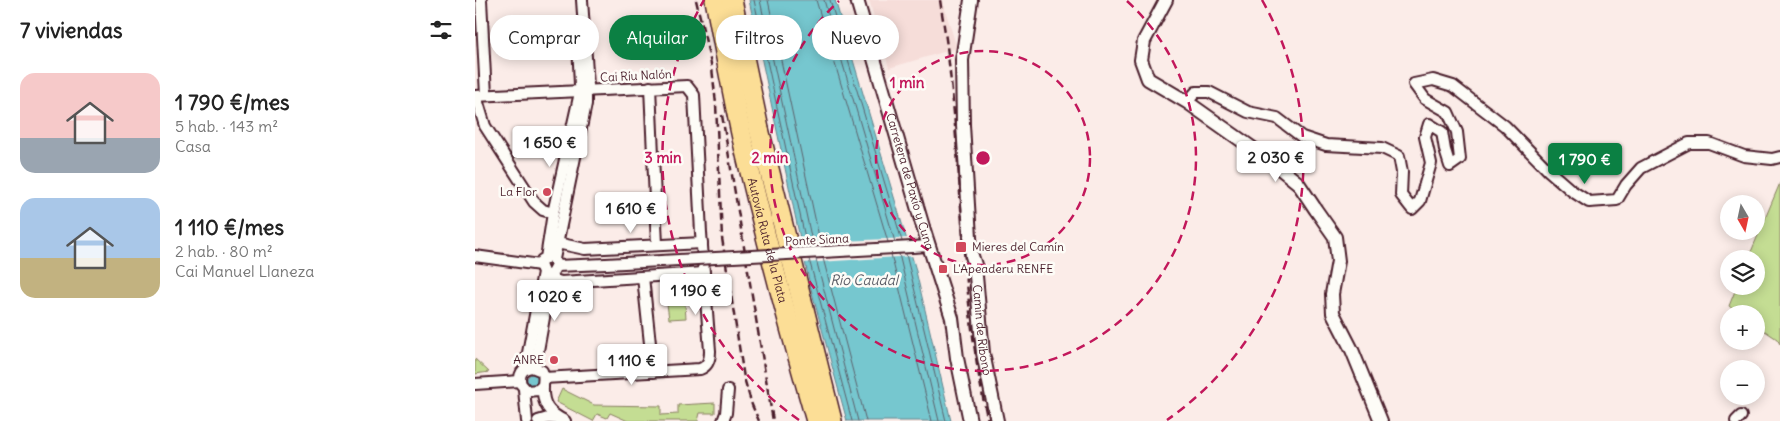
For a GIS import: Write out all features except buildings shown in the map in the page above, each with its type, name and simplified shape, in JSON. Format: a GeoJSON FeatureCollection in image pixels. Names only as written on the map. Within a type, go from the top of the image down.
{"type":"FeatureCollection","features":[{"type":"Feature","properties":{"kind":"highway","name":"Autovía Ruta de la Plata"},"geometry":{"type":"LineString","coordinates":[[715,0],[741,135],[759,214],[816,421]]}},
{"type":"Feature","properties":{"kind":"highway","name":"Autovía Ruta de la Plata"},"geometry":{"type":"LineString","coordinates":[[732,0],[763,147],[831,421]]}},
{"type":"Feature","properties":{"kind":"street"},"geometry":{"type":"LineString","coordinates":[[481,0],[479,96],[485,126],[534,202],[543,210],[553,213]]}},
{"type":"Feature","properties":{"kind":"street"},"geometry":{"type":"LineString","coordinates":[[549,267],[557,243],[586,104],[586,97],[580,85],[575,0]]}},
{"type":"Feature","properties":{"kind":"street"},"geometry":{"type":"LineString","coordinates":[[527,421],[521,374],[530,368],[549,267],[553,213],[579,97],[588,86],[582,0]]}},
{"type":"Feature","properties":{"kind":"street","name":"Carretera de Paxío y Cuna"},"geometry":{"type":"LineString","coordinates":[[857,0],[952,318],[957,358],[970,421]]}},
{"type":"Feature","properties":{"kind":"street","name":"Camín de Ribono"},"geometry":{"type":"LineString","coordinates":[[971,0],[962,60],[963,125],[970,243],[975,265],[983,352],[997,421]]}},
{"type":"Feature","properties":{"kind":"street"},"geometry":{"type":"LineString","coordinates":[[1166,0],[1144,41],[1141,60],[1148,79],[1187,102],[1272,162],[1298,183],[1335,237],[1338,261],[1332,294],[1333,313],[1352,350],[1381,421]]}},
{"type":"Feature","properties":{"kind":"street"},"geometry":{"type":"LineString","coordinates":[[1187,102],[1195,92],[1209,92],[1248,112],[1277,118],[1302,137],[1326,145],[1382,148],[1399,156],[1402,172],[1401,196],[1412,208],[1420,201],[1431,163],[1425,137],[1429,124],[1442,132],[1450,166],[1460,159],[1457,132],[1448,112],[1425,99],[1414,84],[1433,80],[1453,86],[1505,126],[1549,171],[1572,191],[1589,202],[1617,200],[1626,184],[1641,168],[1689,143],[1709,143],[1744,156],[1772,159],[1780,156]]}},
{"type":"Feature","properties":{"kind":"street","name":"Cai Ríu Nalón"},"geometry":{"type":"LineString","coordinates":[[479,96],[687,86],[694,95],[702,243]]}},
{"type":"Feature","properties":{"kind":"street"},"geometry":{"type":"LineString","coordinates":[[649,87],[657,245]]}},
{"type":"Feature","properties":{"kind":"street"},"geometry":{"type":"LineString","coordinates":[[475,384],[522,385],[535,391],[544,381],[699,369],[708,363],[710,351],[702,243],[585,249],[557,243]]}},
{"type":"Feature","properties":{"kind":"street","name":"Ponte Siana"},"geometry":{"type":"LineString","coordinates":[[549,267],[929,246]]}},
{"type":"Feature","properties":{"kind":"street"},"geometry":{"type":"LineString","coordinates":[[475,256],[549,267],[561,282],[704,273]]}},
{"type":"Feature","properties":{"kind":"street"},"geometry":{"type":"LineString","coordinates":[[643,277],[653,372]]}},
{"type":"Feature","properties":{"kind":"street"},"geometry":{"type":"LineString","coordinates":[[530,368],[541,371],[544,381],[545,405],[549,412],[563,420]]}},
{"type":"Feature","properties":{"kind":"street"},"geometry":{"type":"LineString","coordinates":[[723,421],[726,413],[728,390]]}},
{"type":"Feature","properties":{"kind":"street"},"geometry":{"type":"LineString","coordinates":[[538,421],[548,418],[563,420]]}},
{"type":"Feature","properties":{"kind":"shaded area"},"geometry":{"type":"Polygon","coordinates":[[[869,0],[942,0],[957,48],[889,68],[887,60],[899,60],[899,15],[873,15],[869,0]]]}},
{"type":"Feature","properties":{"kind":"green space"},"geometry":{"type":"Polygon","coordinates":[[[1780,183],[1780,344],[1777,339],[1765,331],[1765,305],[1729,305],[1733,295],[1765,295],[1765,250],[1752,250],[1756,240],[1765,240],[1765,219],[1780,183]]]}},
{"type":"Feature","properties":{"kind":"green space"},"geometry":{"type":"Polygon","coordinates":[[[683,280],[686,318],[669,319],[664,281],[683,280]]]}},
{"type":"Feature","properties":{"kind":"green space"},"geometry":{"type":"Polygon","coordinates":[[[475,359],[489,372],[475,374],[475,359]]]}},
{"type":"Feature","properties":{"kind":"green space"},"geometry":{"type":"Polygon","coordinates":[[[562,389],[594,405],[661,406],[661,415],[678,414],[678,405],[715,403],[715,413],[700,413],[698,421],[628,421],[610,413],[607,418],[597,414],[593,421],[556,402],[562,389]]]}},
{"type":"Feature","properties":{"kind":"water","name":"Río Caudal"},"geometry":{"type":"Polygon","coordinates":[[[749,0],[835,0],[839,15],[812,15],[812,60],[853,60],[915,267],[951,421],[847,421],[810,285],[762,60],[802,60],[802,15],[752,15],[749,0]]]}},
{"type":"Feature","properties":{"kind":"water"},"geometry":{"type":"Polygon","coordinates":[[[531,374],[535,374],[539,380],[535,386],[531,386],[527,382],[527,378],[531,374]]]}},
{"type":"Feature","properties":{"kind":"pier"},"geometry":{"type":"Polygon","coordinates":[[[909,238],[914,256],[803,263],[798,243],[909,238]]]}},
{"type":"Feature","properties":{"kind":"railway"},"geometry":{"type":"LineString","coordinates":[[696,0],[712,68],[716,104],[722,238],[744,378],[759,421]]}},
{"type":"Feature","properties":{"kind":"railway"},"geometry":{"type":"LineString","coordinates":[[940,0],[954,109],[972,333],[988,421]]}},
{"type":"Feature","properties":{"kind":"railway"},"geometry":{"type":"LineString","coordinates":[[722,115],[773,421]]}},
{"type":"Feature","properties":{"kind":"place","name":"La Flor"},"geometry":{"type":"Point","coordinates":[547,192]}},
{"type":"Feature","properties":{"kind":"place","name":"Mieres del Camín"},"geometry":{"type":"Point","coordinates":[961,247]}},
{"type":"Feature","properties":{"kind":"place","name":"L'Apeaderu RENFE"},"geometry":{"type":"Point","coordinates":[943,269]}},
{"type":"Feature","properties":{"kind":"place","name":"ANRE"},"geometry":{"type":"Point","coordinates":[554,360]}}]}
